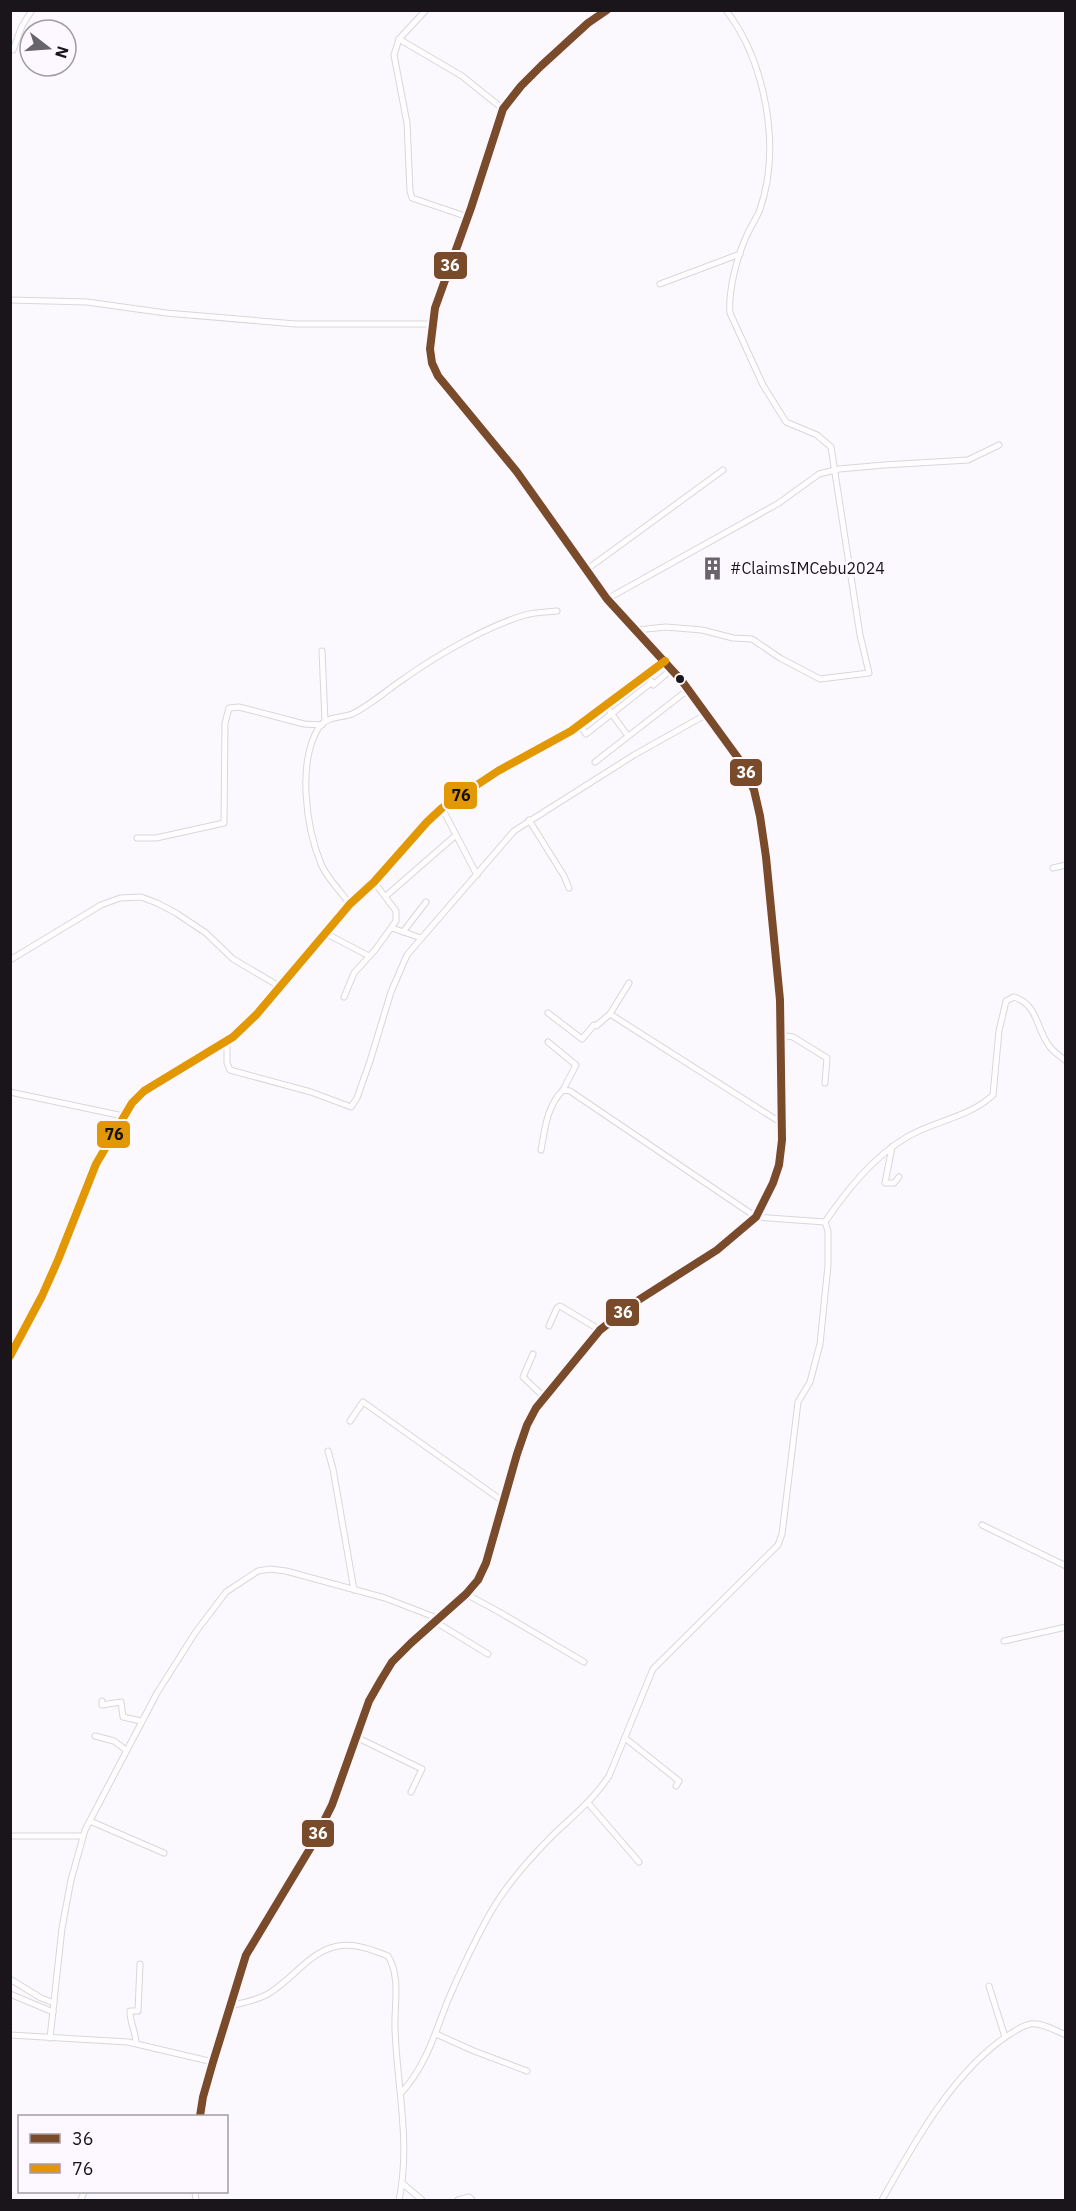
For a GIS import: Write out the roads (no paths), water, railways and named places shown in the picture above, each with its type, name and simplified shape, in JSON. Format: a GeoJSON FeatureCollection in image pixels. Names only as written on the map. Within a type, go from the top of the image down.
{"type":"FeatureCollection","features":[{"type":"Feature","properties":{"kind":"street"},"geometry":{"type":"LineString","coordinates":[[13,50],[22,26],[32,10]]}},
{"type":"Feature","properties":{"kind":"street"},"geometry":{"type":"LineString","coordinates":[[426,10],[399,39],[395,47],[394,66],[406,123],[410,190],[412,198],[468,217]]}},
{"type":"Feature","properties":{"kind":"street"},"geometry":{"type":"LineString","coordinates":[[200,2115],[213,2062],[246,1955],[311,1847],[332,1805],[369,1701],[392,1662],[466,1594],[478,1580],[486,1563],[527,1425],[544,1397],[600,1330],[637,1301],[717,1250],[756,1217],[769,1193],[779,1165],[783,1124],[779,982],[760,816],[754,790],[741,762],[689,689],[607,599],[502,452],[438,376],[432,363],[430,349],[435,308],[503,110],[521,86],[541,66],[588,23],[607,10]]}},
{"type":"Feature","properties":{"kind":"street"},"geometry":{"type":"LineString","coordinates":[[636,630],[666,627],[702,630],[733,638],[752,639],[820,680],[869,673],[860,635],[831,447],[808,431],[786,422],[763,385],[734,323],[729,304],[740,254],[758,212],[769,176],[769,148],[760,78],[750,50],[726,10]]}},
{"type":"Feature","properties":{"kind":"street"},"geometry":{"type":"LineString","coordinates":[[399,39],[462,76],[503,110]]}},
{"type":"Feature","properties":{"kind":"street"},"geometry":{"type":"LineString","coordinates":[[660,284],[740,254]]}},
{"type":"Feature","properties":{"kind":"street"},"geometry":{"type":"LineString","coordinates":[[10,300],[87,302],[166,313],[296,324],[432,324]]}},
{"type":"Feature","properties":{"kind":"street"},"geometry":{"type":"LineString","coordinates":[[607,599],[779,503],[819,474],[834,470],[884,465],[968,460],[999,445]]}},
{"type":"Feature","properties":{"kind":"street"},"geometry":{"type":"LineString","coordinates":[[585,570],[723,470]]}},
{"type":"Feature","properties":{"kind":"street"},"geometry":{"type":"LineString","coordinates":[[137,838],[156,838],[224,823],[225,723],[229,708],[239,707],[304,724],[324,723],[352,714],[431,660],[494,627],[527,615],[557,611]]}},
{"type":"Feature","properties":{"kind":"street"},"geometry":{"type":"LineString","coordinates":[[322,651],[324,723],[308,757],[304,778],[312,831],[321,865],[350,904]]}},
{"type":"Feature","properties":{"kind":"street"},"geometry":{"type":"LineString","coordinates":[[10,1356],[42,1296],[96,1164],[123,1116],[144,1090],[227,1041],[257,1014],[350,904],[374,882],[442,808],[498,771],[580,725],[665,661]]}},
{"type":"Feature","properties":{"kind":"street"},"geometry":{"type":"LineString","coordinates":[[580,725],[586,734],[672,669]]}},
{"type":"Feature","properties":{"kind":"street"},"geometry":{"type":"LineString","coordinates":[[647,675],[652,682]]}},
{"type":"Feature","properties":{"kind":"street"},"geometry":{"type":"LineString","coordinates":[[595,762],[689,689]]}},
{"type":"Feature","properties":{"kind":"street"},"geometry":{"type":"LineString","coordinates":[[606,706],[628,736]]}},
{"type":"Feature","properties":{"kind":"street"},"geometry":{"type":"LineString","coordinates":[[227,1041],[227,1063],[230,1070],[311,1092],[351,1107],[357,1098],[399,972],[407,955],[514,831],[634,755],[707,714]]}},
{"type":"Feature","properties":{"kind":"street"},"geometry":{"type":"LineString","coordinates":[[442,808],[477,875]]}},
{"type":"Feature","properties":{"kind":"street"},"geometry":{"type":"LineString","coordinates":[[529,820],[569,888]]}},
{"type":"Feature","properties":{"kind":"street"},"geometry":{"type":"LineString","coordinates":[[386,896],[456,835]]}},
{"type":"Feature","properties":{"kind":"street"},"geometry":{"type":"LineString","coordinates":[[1053,868],[1065,865]]}},
{"type":"Feature","properties":{"kind":"street"},"geometry":{"type":"LineString","coordinates":[[344,997],[354,973],[392,928],[397,916],[396,910],[374,882]]}},
{"type":"Feature","properties":{"kind":"street"},"geometry":{"type":"LineString","coordinates":[[10,960],[101,905],[120,897],[141,897],[176,913],[206,933],[233,959],[279,986]]}},
{"type":"Feature","properties":{"kind":"street"},"geometry":{"type":"LineString","coordinates":[[403,932],[426,902]]}},
{"type":"Feature","properties":{"kind":"street"},"geometry":{"type":"LineString","coordinates":[[392,928],[421,938]]}},
{"type":"Feature","properties":{"kind":"street"},"geometry":{"type":"LineString","coordinates":[[325,933],[369,956]]}},
{"type":"Feature","properties":{"kind":"street"},"geometry":{"type":"LineString","coordinates":[[548,1013],[582,1039],[594,1025],[596,1026],[610,1014],[630,983]]}},
{"type":"Feature","properties":{"kind":"street"},"geometry":{"type":"LineString","coordinates":[[825,1222],[856,1180],[892,1147],[907,1136],[972,1109],[993,1095],[999,1031],[1006,1001],[1014,997],[1029,1005],[1049,1045],[1065,1061]]}},
{"type":"Feature","properties":{"kind":"street"},"geometry":{"type":"LineString","coordinates":[[610,1014],[783,1124]]}},
{"type":"Feature","properties":{"kind":"street"},"geometry":{"type":"LineString","coordinates":[[780,1035],[793,1037],[827,1058],[825,1083]]}},
{"type":"Feature","properties":{"kind":"street"},"geometry":{"type":"LineString","coordinates":[[541,1150],[553,1101],[563,1090],[576,1065],[548,1042]]}},
{"type":"Feature","properties":{"kind":"street"},"geometry":{"type":"LineString","coordinates":[[563,1090],[570,1091],[592,1105],[756,1217],[825,1222]]}},
{"type":"Feature","properties":{"kind":"street"},"geometry":{"type":"LineString","coordinates":[[10,1092],[123,1116]]}},
{"type":"Feature","properties":{"kind":"street"},"geometry":{"type":"LineString","coordinates":[[892,1147],[885,1183],[894,1183],[899,1177]]}},
{"type":"Feature","properties":{"kind":"street"},"geometry":{"type":"LineString","coordinates":[[400,2093],[410,2083],[421,2065],[436,2034],[454,1985],[504,1891],[551,1837],[600,1790],[609,1776],[653,1670],[778,1545],[782,1534],[798,1402],[810,1382],[820,1344],[828,1265],[828,1232],[825,1222]]}},
{"type":"Feature","properties":{"kind":"street"},"geometry":{"type":"LineString","coordinates":[[549,1326],[560,1306],[600,1330]]}},
{"type":"Feature","properties":{"kind":"street"},"geometry":{"type":"LineString","coordinates":[[533,1354],[523,1377],[544,1397]]}},
{"type":"Feature","properties":{"kind":"street"},"geometry":{"type":"LineString","coordinates":[[350,1421],[363,1402],[504,1502]]}},
{"type":"Feature","properties":{"kind":"street"},"geometry":{"type":"LineString","coordinates":[[328,1451],[354,1590]]}},
{"type":"Feature","properties":{"kind":"street"},"geometry":{"type":"LineString","coordinates":[[982,1525],[1065,1566]]}},
{"type":"Feature","properties":{"kind":"street"},"geometry":{"type":"LineString","coordinates":[[50,2038],[63,1918],[70,1880],[83,1836],[141,1721],[195,1633],[226,1592],[258,1571],[270,1569],[286,1571],[385,1598],[436,1620],[488,1654]]}},
{"type":"Feature","properties":{"kind":"street"},"geometry":{"type":"LineString","coordinates":[[466,1594],[584,1662]]}},
{"type":"Feature","properties":{"kind":"street"},"geometry":{"type":"LineString","coordinates":[[1004,1641],[1065,1626]]}},
{"type":"Feature","properties":{"kind":"street"},"geometry":{"type":"LineString","coordinates":[[102,1701],[102,1705],[121,1702],[123,1717],[141,1721]]}},
{"type":"Feature","properties":{"kind":"street"},"geometry":{"type":"LineString","coordinates":[[95,1736],[114,1741],[126,1750]]}},
{"type":"Feature","properties":{"kind":"street"},"geometry":{"type":"LineString","coordinates":[[356,1737],[422,1769],[411,1792]]}},
{"type":"Feature","properties":{"kind":"street"},"geometry":{"type":"LineString","coordinates":[[625,1738],[679,1781],[676,1786]]}},
{"type":"Feature","properties":{"kind":"street"},"geometry":{"type":"LineString","coordinates":[[588,1803],[639,1862]]}},
{"type":"Feature","properties":{"kind":"street"},"geometry":{"type":"LineString","coordinates":[[90,1821],[164,1853]]}},
{"type":"Feature","properties":{"kind":"street"},"geometry":{"type":"LineString","coordinates":[[10,1836],[83,1836]]}},
{"type":"Feature","properties":{"kind":"street"},"geometry":{"type":"LineString","coordinates":[[230,2006],[267,1995],[324,1951],[339,1945],[358,1946],[388,1956],[393,1964],[395,1979],[394,2030],[403,2133],[402,2183],[399,2200]]}},
{"type":"Feature","properties":{"kind":"street"},"geometry":{"type":"LineString","coordinates":[[136,2043],[136,2036],[130,2022],[130,2011],[138,2011],[140,1964]]}},
{"type":"Feature","properties":{"kind":"street"},"geometry":{"type":"LineString","coordinates":[[10,1979],[41,1998],[54,2003]]}},
{"type":"Feature","properties":{"kind":"street"},"geometry":{"type":"LineString","coordinates":[[989,1986],[1005,2037]]}},
{"type":"Feature","properties":{"kind":"street"},"geometry":{"type":"LineString","coordinates":[[10,1994],[53,2012]]}},
{"type":"Feature","properties":{"kind":"street"},"geometry":{"type":"LineString","coordinates":[[882,2200],[939,2107],[979,2059],[1022,2026],[1033,2023],[1065,2035]]}},
{"type":"Feature","properties":{"kind":"street"},"geometry":{"type":"LineString","coordinates":[[436,2034],[527,2071]]}},
{"type":"Feature","properties":{"kind":"street"},"geometry":{"type":"LineString","coordinates":[[10,2035],[136,2043],[213,2062]]}},
{"type":"Feature","properties":{"kind":"street"},"geometry":{"type":"LineString","coordinates":[[402,2183],[422,2200]]}},
{"type":"Feature","properties":{"kind":"street"},"geometry":{"type":"LineString","coordinates":[[458,2200],[469,2197],[472,2200]]}},
{"type":"Feature","properties":{"kind":"place","name":"#ClaimsIMCebu2024"},"geometry":{"type":"Point","coordinates":[712,568]}}]}
